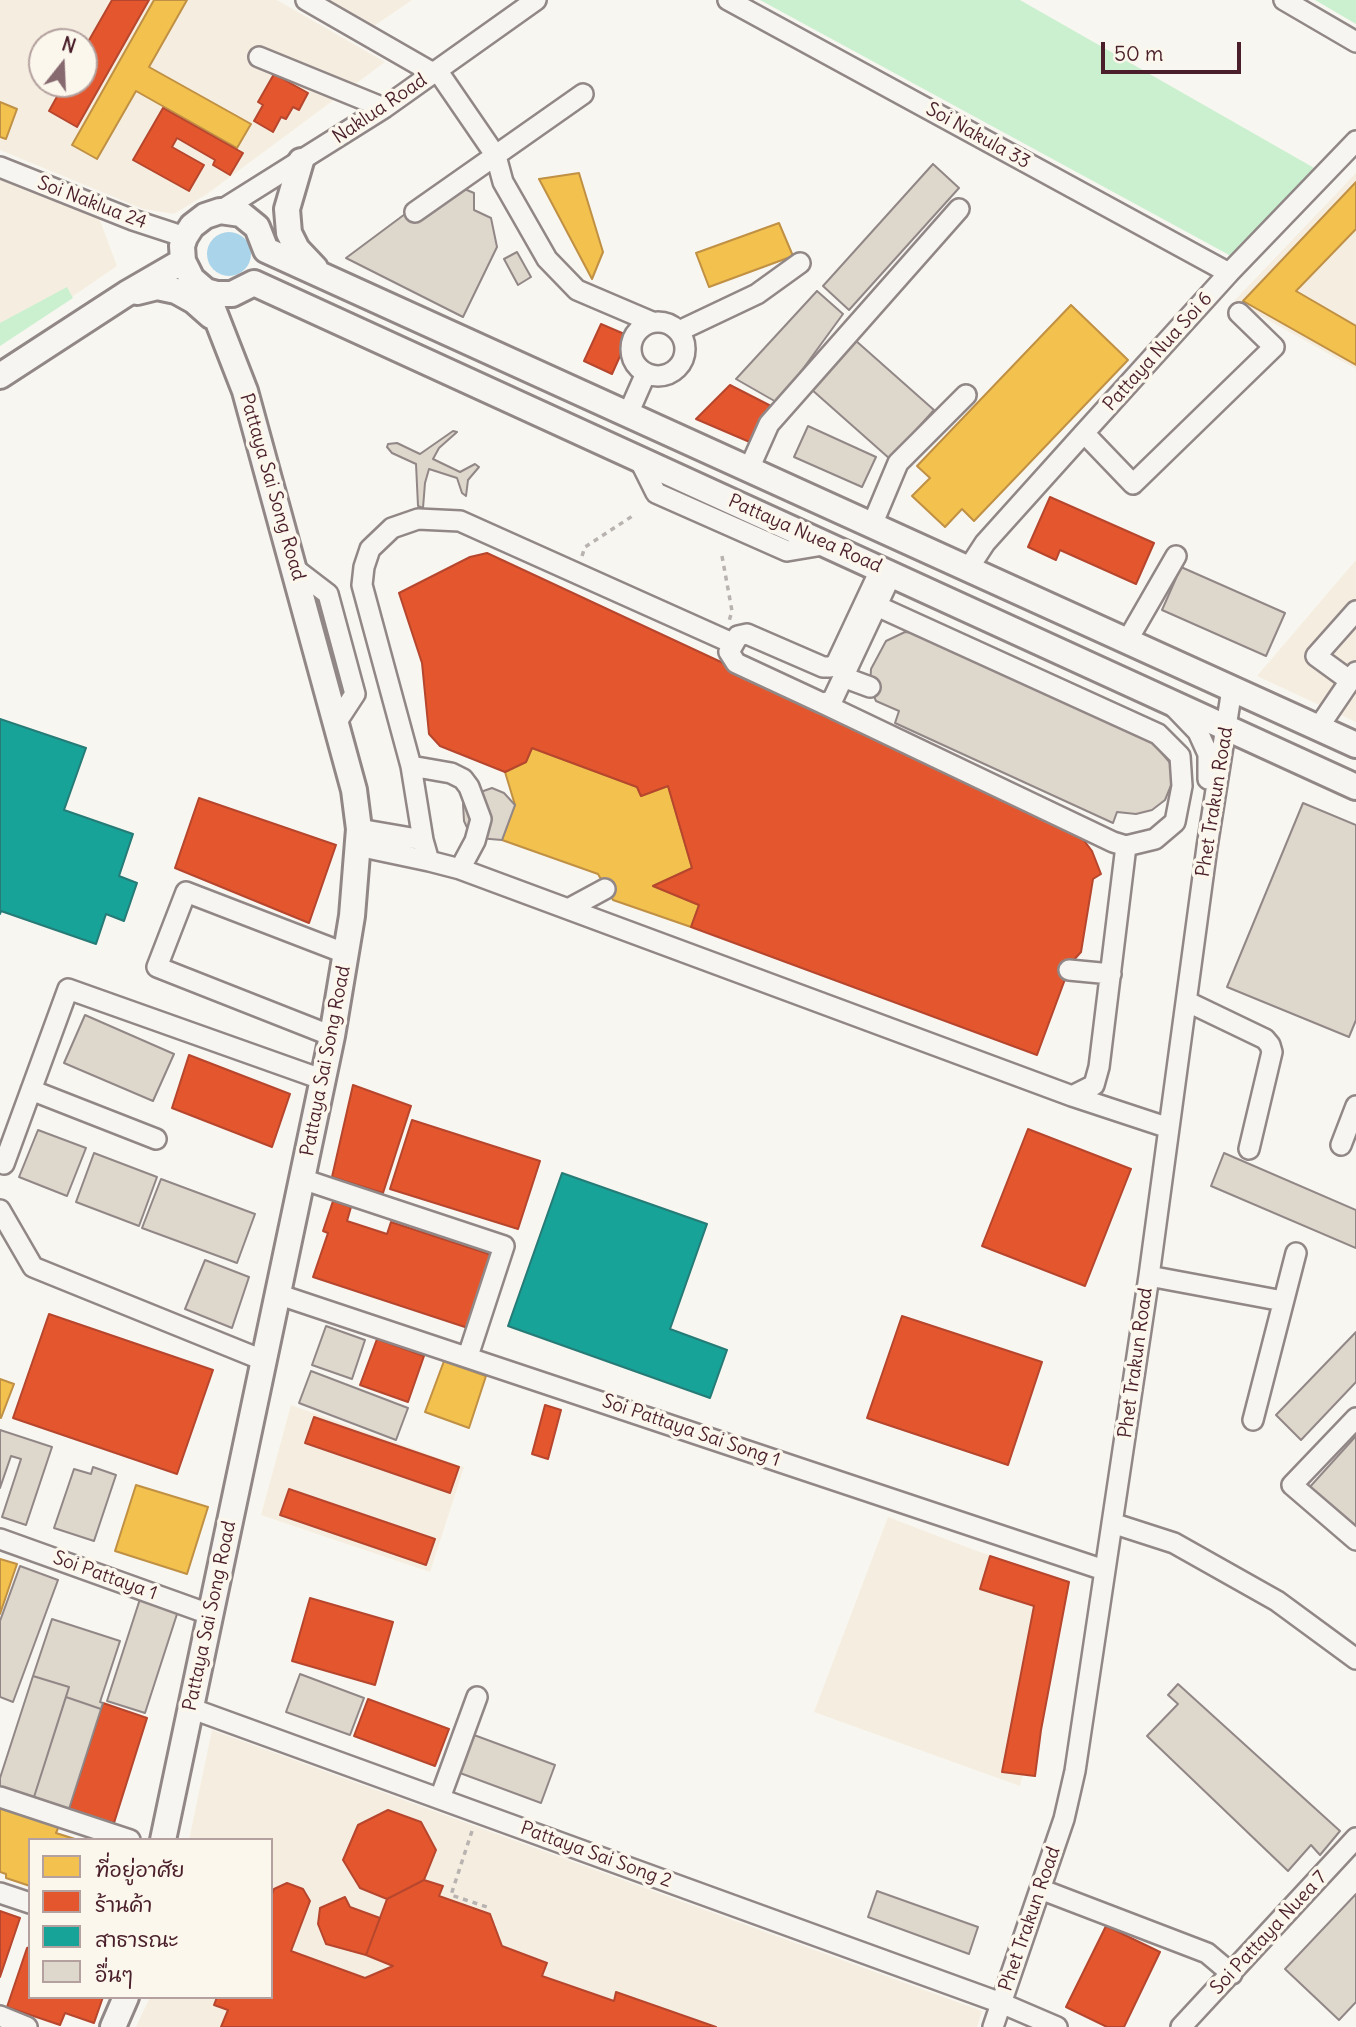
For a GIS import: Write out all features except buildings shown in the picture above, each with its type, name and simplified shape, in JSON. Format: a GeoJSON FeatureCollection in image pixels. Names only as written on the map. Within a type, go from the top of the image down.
{"type":"FeatureCollection","features":[{"type":"Feature","properties":{"kind":"main road"},"geometry":{"type":"LineString","coordinates":[[301,162],[287,208],[289,233],[297,249],[321,275]]}},
{"type":"Feature","properties":{"kind":"main road"},"geometry":{"type":"LineString","coordinates":[[0,376],[126,294],[184,249],[192,226],[205,216],[220,211]]}},
{"type":"Feature","properties":{"kind":"main road","name":"Pattaya Nuea Road"},"geometry":{"type":"LineString","coordinates":[[220,211],[241,214],[257,227],[266,250],[1356,744]]}},
{"type":"Feature","properties":{"kind":"main road","name":"Pattaya Sai Song Road"},"geometry":{"type":"LineString","coordinates":[[163,1838],[265,1361],[276,1294],[324,1080],[347,954],[358,838],[354,790],[246,391],[206,290],[192,279],[184,249]]}},
{"type":"Feature","properties":{"kind":"main road","name":"Pattaya Nuea Road"},"geometry":{"type":"LineString","coordinates":[[206,290],[217,294],[232,294],[254,283],[1167,698],[1356,787]]}},
{"type":"Feature","properties":{"kind":"main road"},"geometry":{"type":"LineString","coordinates":[[126,294],[157,287],[176,291],[194,301],[218,323]]}},
{"type":"Feature","properties":{"kind":"main road"},"geometry":{"type":"LineString","coordinates":[[113,2027],[125,1999]]}},
{"type":"Feature","properties":{"kind":"street"},"geometry":{"type":"LineString","coordinates":[[306,0],[435,72],[496,156],[503,182],[547,259],[577,290],[652,323]]}},
{"type":"Feature","properties":{"kind":"street","name":"Naklua Road"},"geometry":{"type":"LineString","coordinates":[[220,211],[384,108],[536,0]]}},
{"type":"Feature","properties":{"kind":"street","name":"Soi Nakula 33"},"geometry":{"type":"LineString","coordinates":[[728,0],[1229,273]]}},
{"type":"Feature","properties":{"kind":"street"},"geometry":{"type":"LineString","coordinates":[[1284,0],[1356,42]]}},
{"type":"Feature","properties":{"kind":"street"},"geometry":{"type":"LineString","coordinates":[[258,57],[384,108]]}},
{"type":"Feature","properties":{"kind":"street"},"geometry":{"type":"LineString","coordinates":[[415,212],[583,94]]}},
{"type":"Feature","properties":{"kind":"street","name":"Pattaya Nua Soi 6"},"geometry":{"type":"LineString","coordinates":[[968,569],[985,543],[1229,273],[1356,141]]}},
{"type":"Feature","properties":{"kind":"street","name":"Soi Naklua 24"},"geometry":{"type":"LineString","coordinates":[[0,167],[133,220],[184,249]]}},
{"type":"Feature","properties":{"kind":"street"},"geometry":{"type":"LineString","coordinates":[[749,469],[769,424],[960,209]]}},
{"type":"Feature","properties":{"kind":"street"},"geometry":{"type":"LineString","coordinates":[[679,331],[757,294],[800,263]]}},
{"type":"Feature","properties":{"kind":"street"},"geometry":{"type":"LineString","coordinates":[[1084,433],[1133,484],[1274,346],[1239,313]]}},
{"type":"Feature","properties":{"kind":"street"},"geometry":{"type":"LineString","coordinates":[[664,322],[679,331],[686,347],[681,364],[668,374],[659,376],[646,373],[631,356],[631,346],[638,330],[652,323],[664,322]]}},
{"type":"Feature","properties":{"kind":"street"},"geometry":{"type":"LineString","coordinates":[[628,414],[646,373]]}},
{"type":"Feature","properties":{"kind":"street"},"geometry":{"type":"LineString","coordinates":[[872,525],[898,463],[966,395]]}},
{"type":"Feature","properties":{"kind":"street"},"geometry":{"type":"LineString","coordinates":[[429,861],[411,766],[362,585],[370,549],[392,528],[418,519],[460,521],[732,643]]}},
{"type":"Feature","properties":{"kind":"street"},"geometry":{"type":"LineString","coordinates":[[1127,641],[1176,556]]}},
{"type":"Feature","properties":{"kind":"street"},"geometry":{"type":"LineString","coordinates":[[822,703],[832,701],[877,606],[887,571]]}},
{"type":"Feature","properties":{"kind":"street"},"geometry":{"type":"LineString","coordinates":[[877,606],[1158,734],[1180,756],[1182,786],[1175,821],[1155,839],[1126,846],[1114,842],[736,663],[729,652],[738,636],[747,634],[823,667],[836,664],[887,571]]}},
{"type":"Feature","properties":{"kind":"street"},"geometry":{"type":"LineString","coordinates":[[1318,728],[1353,676],[1316,656],[1356,611]]}},
{"type":"Feature","properties":{"kind":"street"},"geometry":{"type":"LineString","coordinates":[[843,677],[870,687]]}},
{"type":"Feature","properties":{"kind":"street","name":"Phet Trakun Road"},"geometry":{"type":"LineString","coordinates":[[993,2027],[1064,1819],[1075,1771],[1149,1276],[1207,847],[1232,689]]}},
{"type":"Feature","properties":{"kind":"street"},"geometry":{"type":"LineString","coordinates":[[1167,698],[1198,732],[1208,754],[1207,847]]}},
{"type":"Feature","properties":{"kind":"street"},"geometry":{"type":"LineString","coordinates":[[411,766],[451,773],[463,779],[469,787],[481,819],[475,841],[460,869]]}},
{"type":"Feature","properties":{"kind":"street"},"geometry":{"type":"LineString","coordinates":[[358,838],[423,840]]}},
{"type":"Feature","properties":{"kind":"street"},"geometry":{"type":"LineString","coordinates":[[358,838],[460,869],[1072,1096],[1169,1128]]}},
{"type":"Feature","properties":{"kind":"street"},"geometry":{"type":"LineString","coordinates":[[1072,1096],[1094,1085],[1099,1068],[1126,846]]}},
{"type":"Feature","properties":{"kind":"street"},"geometry":{"type":"LineString","coordinates":[[568,909],[605,888]]}},
{"type":"Feature","properties":{"kind":"street"},"geometry":{"type":"LineString","coordinates":[[332,1036],[157,967],[186,892],[347,954]]}},
{"type":"Feature","properties":{"kind":"street"},"geometry":{"type":"LineString","coordinates":[[1069,970],[1112,964],[1133,947]]}},
{"type":"Feature","properties":{"kind":"street"},"geometry":{"type":"LineString","coordinates":[[4,1164],[68,989],[324,1080]]}},
{"type":"Feature","properties":{"kind":"street"},"geometry":{"type":"LineString","coordinates":[[1188,1002],[1265,1039],[1270,1045],[1272,1052],[1249,1149]]}},
{"type":"Feature","properties":{"kind":"street"},"geometry":{"type":"LineString","coordinates":[[31,1090],[156,1139]]}},
{"type":"Feature","properties":{"kind":"street"},"geometry":{"type":"LineString","coordinates":[[1340,1145],[1356,1106]]}},
{"type":"Feature","properties":{"kind":"street"},"geometry":{"type":"LineString","coordinates":[[302,1179],[504,1246],[468,1356]]}},
{"type":"Feature","properties":{"kind":"street"},"geometry":{"type":"LineString","coordinates":[[0,1210],[33,1267],[265,1361]]}},
{"type":"Feature","properties":{"kind":"street"},"geometry":{"type":"LineString","coordinates":[[1252,1420],[1296,1253]]}},
{"type":"Feature","properties":{"kind":"street"},"geometry":{"type":"LineString","coordinates":[[1149,1276],[1283,1301]]}},
{"type":"Feature","properties":{"kind":"street","name":"Soi Pattaya Sai Song 1"},"geometry":{"type":"LineString","coordinates":[[276,1294],[1104,1570]]}},
{"type":"Feature","properties":{"kind":"street"},"geometry":{"type":"LineString","coordinates":[[1356,1418],[1292,1485],[1356,1540]]}},
{"type":"Feature","properties":{"kind":"street"},"geometry":{"type":"LineString","coordinates":[[1112,1523],[1174,1543],[1277,1601],[1356,1659]]}},
{"type":"Feature","properties":{"kind":"street","name":"Soi Pattaya 1"},"geometry":{"type":"LineString","coordinates":[[0,1539],[209,1614]]}},
{"type":"Feature","properties":{"kind":"street"},"geometry":{"type":"LineString","coordinates":[[440,1798],[477,1697]]}},
{"type":"Feature","properties":{"kind":"street","name":"Pattaya Sai Song 2"},"geometry":{"type":"LineString","coordinates":[[190,1708],[1001,2003]]}},
{"type":"Feature","properties":{"kind":"street"},"geometry":{"type":"LineString","coordinates":[[0,1797],[124,1838]]}},
{"type":"Feature","properties":{"kind":"street","name":"Soi Pattaya Nuea 7"},"geometry":{"type":"LineString","coordinates":[[1181,2027],[1356,1838]]}},
{"type":"Feature","properties":{"kind":"street"},"geometry":{"type":"LineString","coordinates":[[1040,1889],[1207,1953],[1232,1974]]}},
{"type":"Feature","properties":{"kind":"street"},"geometry":{"type":"LineString","coordinates":[[0,1893],[28,1902]]}},
{"type":"Feature","properties":{"kind":"street"},"geometry":{"type":"LineString","coordinates":[[1001,2003],[1057,2027]]}},
{"type":"Feature","properties":{"kind":"street"},"geometry":{"type":"LineString","coordinates":[[0,2017],[27,2027]]}},
{"type":"Feature","properties":{"kind":"path"},"geometry":{"type":"LineString","coordinates":[[581,558],[585,547],[634,515]]}},
{"type":"Feature","properties":{"kind":"path"},"geometry":{"type":"LineString","coordinates":[[722,556],[732,611],[728,623]]}},
{"type":"Feature","properties":{"kind":"path"},"geometry":{"type":"LineString","coordinates":[[479,1812],[451,1895],[487,1907]]}},
{"type":"Feature","properties":{"kind":"shaded area"},"geometry":{"type":"Polygon","coordinates":[[[0,0],[277,0],[385,62],[207,194],[174,214],[143,209],[0,150],[0,0]]]}},
{"type":"Feature","properties":{"kind":"shaded area"},"geometry":{"type":"Polygon","coordinates":[[[324,0],[412,0],[371,28],[324,0]]]}},
{"type":"Feature","properties":{"kind":"shaded area"},"geometry":{"type":"Polygon","coordinates":[[[1356,173],[1356,369],[1234,301],[1356,173]]]}},
{"type":"Feature","properties":{"kind":"shaded area"},"geometry":{"type":"Polygon","coordinates":[[[0,176],[98,215],[117,266],[0,346],[0,176]]]}},
{"type":"Feature","properties":{"kind":"shaded area"},"geometry":{"type":"Polygon","coordinates":[[[1356,560],[1356,722],[1257,676],[1356,560]]]}},
{"type":"Feature","properties":{"kind":"shaded area"},"geometry":{"type":"Polygon","coordinates":[[[291,1405],[464,1467],[430,1572],[261,1515],[291,1405]]]}},
{"type":"Feature","properties":{"kind":"shaded area"},"geometry":{"type":"Polygon","coordinates":[[[888,1517],[977,1551],[1069,1581],[1020,1786],[814,1712],[888,1517]]]}},
{"type":"Feature","properties":{"kind":"shaded area"},"geometry":{"type":"Polygon","coordinates":[[[212,1730],[982,2011],[977,2027],[136,2027],[149,1999],[273,1999],[273,1838],[189,1838],[212,1730]]]}},
{"type":"Feature","properties":{"kind":"green space"},"geometry":{"type":"Polygon","coordinates":[[[760,0],[1020,0],[1316,169],[1231,256],[760,0]]]}},
{"type":"Feature","properties":{"kind":"green space"},"geometry":{"type":"Polygon","coordinates":[[[1315,0],[1356,0],[1356,24],[1315,0]]]}},
{"type":"Feature","properties":{"kind":"green space"},"geometry":{"type":"Polygon","coordinates":[[[67,287],[73,298],[0,346],[0,323],[67,287]]]}},
{"type":"Feature","properties":{"kind":"water"},"geometry":{"type":"Polygon","coordinates":[[[229,232],[244,239],[251,254],[244,269],[229,276],[214,269],[207,254],[214,239],[229,232]]]}}]}
